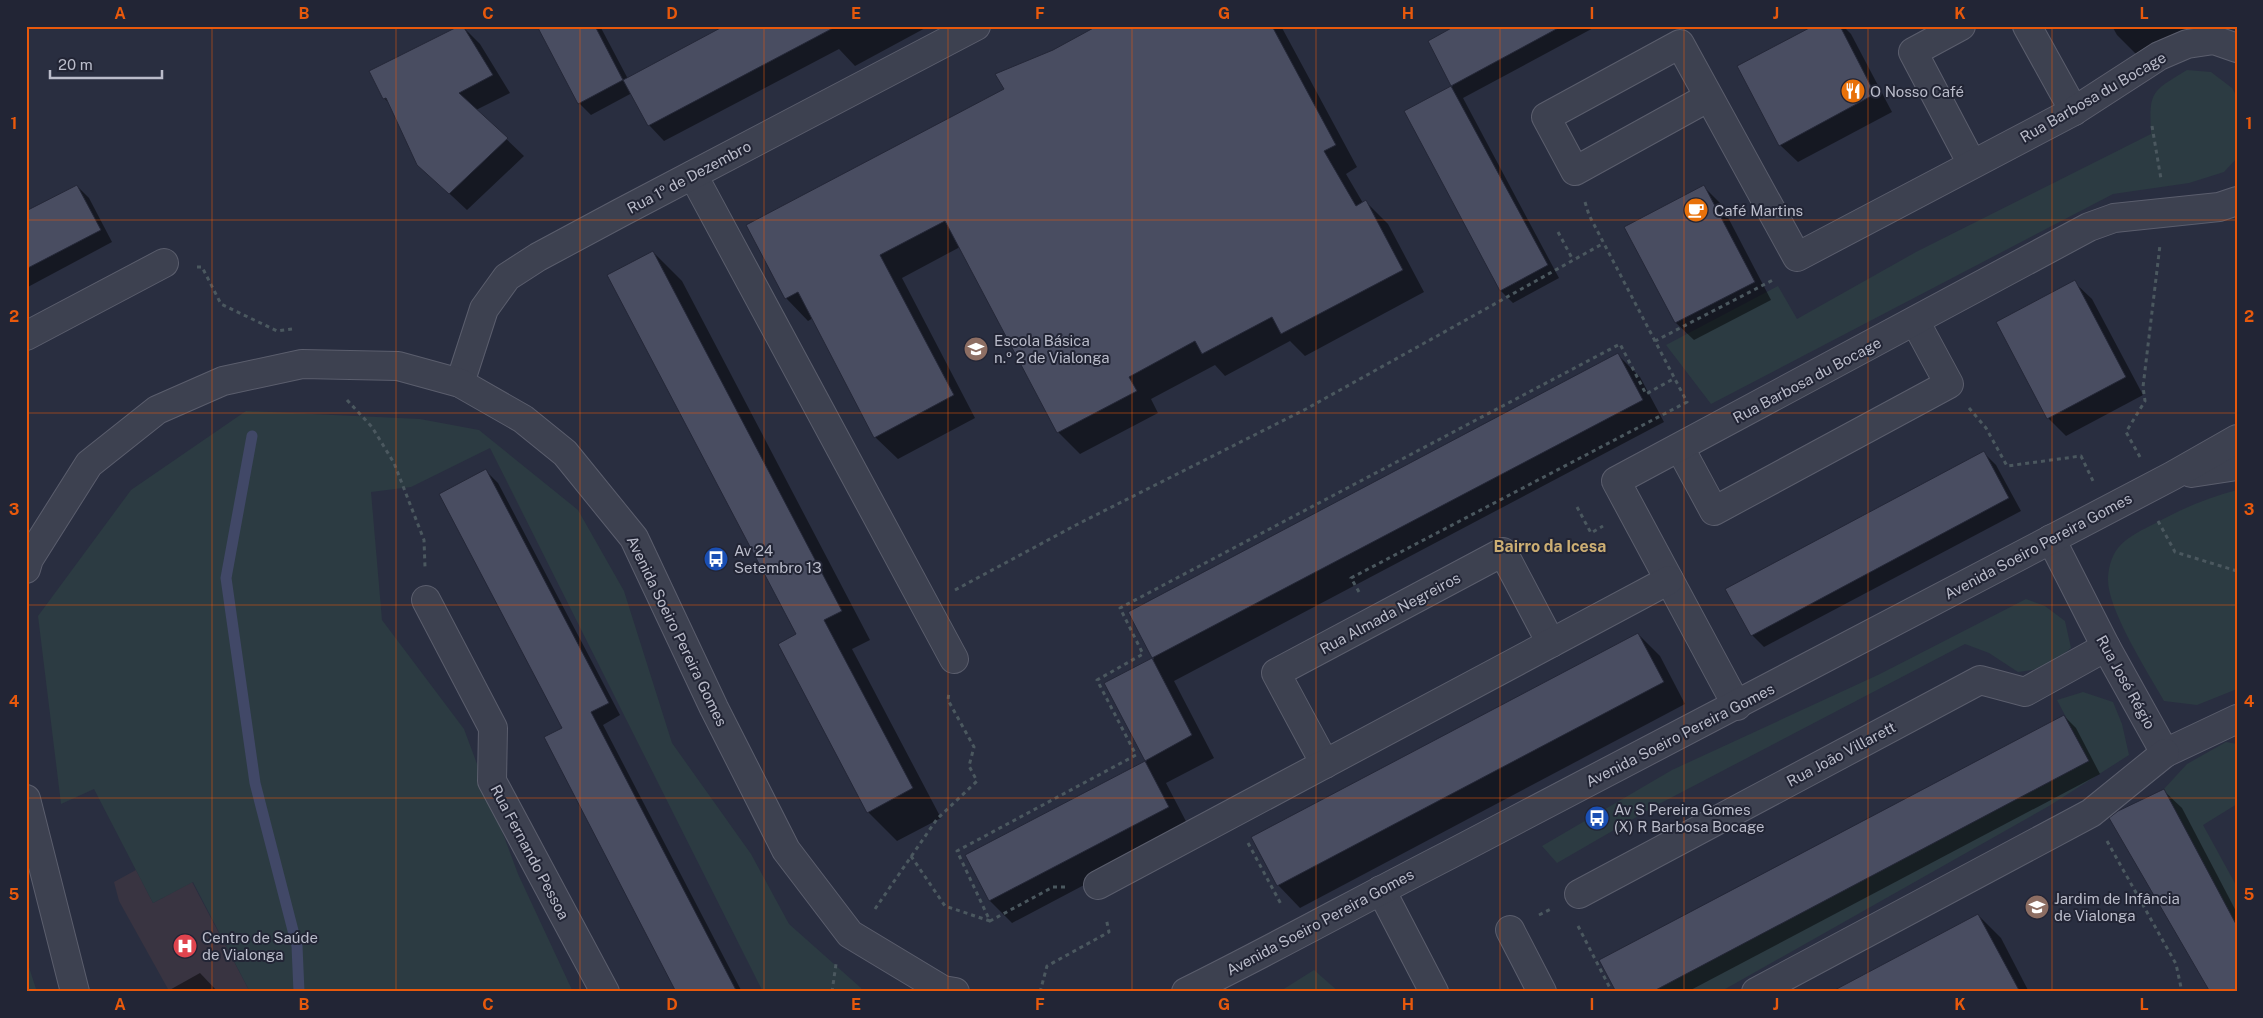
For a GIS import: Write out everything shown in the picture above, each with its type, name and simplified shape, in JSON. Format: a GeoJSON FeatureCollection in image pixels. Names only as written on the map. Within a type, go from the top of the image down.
{"type":"FeatureCollection","features":[{"type":"Feature","properties":{"kind":"street","name":"Rua 1º de Dezembro"},"geometry":{"type":"LineString","coordinates":[[460,383],[484,309],[507,277],[538,257],[976,26]]}},
{"type":"Feature","properties":{"kind":"street"},"geometry":{"type":"LineString","coordinates":[[1961,26],[1913,52],[1972,164]]}},
{"type":"Feature","properties":{"kind":"street"},"geometry":{"type":"LineString","coordinates":[[2028,26],[2074,111]]}},
{"type":"Feature","properties":{"kind":"street","name":"Rua Barbosa du Bocage"},"geometry":{"type":"LineString","coordinates":[[1709,97],[1797,257],[2074,111],[2160,56],[2187,44],[2214,40],[2237,48]]}},
{"type":"Feature","properties":{"kind":"street"},"geometry":{"type":"LineString","coordinates":[[1680,44],[1709,97],[1576,171],[1546,117],[1680,44]]}},
{"type":"Feature","properties":{"kind":"street"},"geometry":{"type":"LineString","coordinates":[[693,175],[954,659]]}},
{"type":"Feature","properties":{"kind":"street","name":"Rua Barbosa du Bocage"},"geometry":{"type":"LineString","coordinates":[[1737,706],[1616,481],[2089,227],[2114,218],[2220,207],[2237,201]]}},
{"type":"Feature","properties":{"kind":"street"},"geometry":{"type":"LineString","coordinates":[[26,336],[164,263]]}},
{"type":"Feature","properties":{"kind":"street"},"geometry":{"type":"LineString","coordinates":[[1680,448],[1714,511],[1949,384],[1914,321]]}},
{"type":"Feature","properties":{"kind":"street","name":"Avenida Soeiro Pereira Gomes"},"geometry":{"type":"LineString","coordinates":[[26,569],[29,559],[89,464],[157,410],[223,381],[302,364],[398,366],[460,383],[523,419],[565,453],[634,538],[714,708],[786,850],[850,934],[947,991]]}},
{"type":"Feature","properties":{"kind":"street","name":"Avenida Soeiro Pereira Gomes"},"geometry":{"type":"LineString","coordinates":[[1186,992],[1290,941],[1381,890],[1737,706],[2172,476],[2237,439]]}},
{"type":"Feature","properties":{"kind":"street","name":"Avenida Soeiro Pereira Gomes"},"geometry":{"type":"LineString","coordinates":[[2172,476],[2237,466]]}},
{"type":"Feature","properties":{"kind":"street","name":"Rua José Régio"},"geometry":{"type":"LineString","coordinates":[[2051,539],[2106,647],[2165,753]]}},
{"type":"Feature","properties":{"kind":"street","name":"Rua Almada Negreiros"},"geometry":{"type":"LineString","coordinates":[[1325,764],[1276,673],[1503,552],[1551,643]]}},
{"type":"Feature","properties":{"kind":"street"},"geometry":{"type":"LineString","coordinates":[[1098,885],[1669,580]]}},
{"type":"Feature","properties":{"kind":"street","name":"Rua Fernando Pessoa"},"geometry":{"type":"LineString","coordinates":[[426,600],[494,728],[492,781],[604,992]]}},
{"type":"Feature","properties":{"kind":"street","name":"Rua João Villarett"},"geometry":{"type":"LineString","coordinates":[[1572,898],[1980,680],[2025,692],[2106,647]]}},
{"type":"Feature","properties":{"kind":"street"},"geometry":{"type":"LineString","coordinates":[[1756,992],[2091,813],[2165,753],[2237,719]]}},
{"type":"Feature","properties":{"kind":"street"},"geometry":{"type":"LineString","coordinates":[[26,799],[75,992]]}},
{"type":"Feature","properties":{"kind":"street"},"geometry":{"type":"LineString","coordinates":[[1381,890],[1434,992]]}},
{"type":"Feature","properties":{"kind":"street"},"geometry":{"type":"LineString","coordinates":[[1510,930],[1542,992]]}},
{"type":"Feature","properties":{"kind":"path"},"geometry":{"type":"LineString","coordinates":[[2152,126],[2162,186]]}},
{"type":"Feature","properties":{"kind":"path"},"geometry":{"type":"LineString","coordinates":[[1375,621],[1351,578],[1687,402],[1589,215]]}},
{"type":"Feature","properties":{"kind":"path"},"geometry":{"type":"LineString","coordinates":[[1558,232],[1573,260]]}},
{"type":"Feature","properties":{"kind":"path"},"geometry":{"type":"LineString","coordinates":[[2140,457],[2126,432],[2145,401],[2143,386],[2160,242]]}},
{"type":"Feature","properties":{"kind":"path"},"geometry":{"type":"LineString","coordinates":[[925,606],[1076,525],[1306,409],[1502,302],[1604,243]]}},
{"type":"Feature","properties":{"kind":"path"},"geometry":{"type":"LineString","coordinates":[[202,267],[221,304],[277,331]]}},
{"type":"Feature","properties":{"kind":"path"},"geometry":{"type":"LineString","coordinates":[[1655,341],[1780,276]]}},
{"type":"Feature","properties":{"kind":"path"},"geometry":{"type":"LineString","coordinates":[[990,921],[957,851],[1136,756],[1096,680],[1143,654],[1120,608],[1620,344],[1646,394],[1675,378]]}},
{"type":"Feature","properties":{"kind":"path"},"geometry":{"type":"LineString","coordinates":[[345,398],[372,427],[397,471],[424,540],[426,600]]}},
{"type":"Feature","properties":{"kind":"path"},"geometry":{"type":"LineString","coordinates":[[1986,428],[2007,466],[2081,456],[2094,481]]}},
{"type":"Feature","properties":{"kind":"path"},"geometry":{"type":"LineString","coordinates":[[2142,491],[2175,552],[2237,571]]}},
{"type":"Feature","properties":{"kind":"path"},"geometry":{"type":"LineString","coordinates":[[1577,507],[1591,533],[1607,524]]}},
{"type":"Feature","properties":{"kind":"path"},"geometry":{"type":"LineString","coordinates":[[832,992],[836,962],[850,934],[876,907],[937,819],[977,781],[969,766],[974,746],[962,724]]}},
{"type":"Feature","properties":{"kind":"path"},"geometry":{"type":"LineString","coordinates":[[2091,813],[2176,964],[2182,992]]}},
{"type":"Feature","properties":{"kind":"path"},"geometry":{"type":"LineString","coordinates":[[1232,814],[1282,905]]}},
{"type":"Feature","properties":{"kind":"path"},"geometry":{"type":"LineString","coordinates":[[911,856],[945,906],[990,921],[1053,887],[1098,885],[1109,932],[1047,966],[1040,992]]}},
{"type":"Feature","properties":{"kind":"path"},"geometry":{"type":"LineString","coordinates":[[1510,930],[1572,898],[1612,992]]}},
{"type":"Feature","properties":{"kind":"shaded area"},"geometry":{"type":"Polygon","coordinates":[[[2187,70],[2211,72],[2232,88],[2237,97],[2237,158],[2224,172],[2189,183],[2113,194],[1711,404],[1666,345],[1778,286],[1797,319],[1916,252],[2151,134],[2151,109],[2155,94],[2166,83],[2187,70]]]}},
{"type":"Feature","properties":{"kind":"shaded area"},"geometry":{"type":"Polygon","coordinates":[[[246,411],[420,419],[479,430],[578,510],[624,591],[672,743],[751,854],[789,924],[861,988],[863,992],[763,992],[490,448],[411,487],[371,492],[382,620],[464,729],[518,874],[573,992],[250,992],[193,882],[153,903],[94,789],[61,804],[38,616],[131,490],[246,411]]]}},
{"type":"Feature","properties":{"kind":"shaded area"},"geometry":{"type":"Polygon","coordinates":[[[2237,490],[2237,689],[2197,705],[2164,701],[2139,658],[2114,608],[2108,580],[2109,567],[2122,544],[2140,531],[2195,504],[2237,490]]]}},
{"type":"Feature","properties":{"kind":"shaded area"},"geometry":{"type":"Polygon","coordinates":[[[2026,599],[2045,606],[2065,621],[2071,648],[2045,668],[2018,672],[1989,653],[1965,644],[1659,804],[1557,863],[1542,846],[1672,770],[1880,674],[2026,599]]]}},
{"type":"Feature","properties":{"kind":"shaded area"},"geometry":{"type":"Polygon","coordinates":[[[2083,692],[2113,702],[2122,724],[2129,755],[2049,806],[1720,992],[1652,992],[2089,761],[2057,700],[2083,692]]]}},
{"type":"Feature","properties":{"kind":"shaded area"},"geometry":{"type":"Polygon","coordinates":[[[2226,742],[2237,744],[2237,804],[2203,825],[2237,887],[2237,926],[2164,789],[2187,764],[2226,742]]]}},
{"type":"Feature","properties":{"kind":"shaded area","name":"Centro de Saúde de Vialonga"},"geometry":{"type":"Polygon","coordinates":[[[136,870],[153,903],[192,882],[250,992],[163,992],[168,989],[119,901],[114,882],[136,870]]]}},
{"type":"Feature","properties":{"kind":"shaded area"},"geometry":{"type":"Polygon","coordinates":[[[26,958],[37,992],[26,992],[26,958]]]}},
{"type":"Feature","properties":{"kind":"shaded area"},"geometry":{"type":"Polygon","coordinates":[[[1314,970],[1339,992],[1279,992],[1314,970]]]}},
{"type":"Feature","properties":{"kind":"building"},"geometry":{"type":"Polygon","coordinates":[[[459,26],[463,26],[493,75],[459,93],[508,138],[449,194],[417,165],[386,98],[383,99],[369,71],[459,26]]]}},
{"type":"Feature","properties":{"kind":"building"},"geometry":{"type":"Polygon","coordinates":[[[537,26],[595,26],[623,80],[578,104],[537,26]]]}},
{"type":"Feature","properties":{"kind":"building"},"geometry":{"type":"Polygon","coordinates":[[[724,26],[837,26],[648,126],[623,80],[724,26]]]}},
{"type":"Feature","properties":{"kind":"building"},"geometry":{"type":"Polygon","coordinates":[[[1097,26],[1272,26],[1336,145],[1324,151],[1356,206],[1366,200],[1403,270],[1281,334],[1272,317],[1202,354],[1195,341],[1129,377],[1137,391],[1057,433],[945,221],[880,255],[954,395],[874,438],[798,292],[785,299],[746,225],[1004,89],[995,74],[1053,50],[1097,26]]]}},
{"type":"Feature","properties":{"kind":"building"},"geometry":{"type":"Polygon","coordinates":[[[1455,26],[1562,26],[1451,86],[1428,41],[1455,26]]]}},
{"type":"Feature","properties":{"kind":"building"},"geometry":{"type":"Polygon","coordinates":[[[1813,26],[1840,26],[1875,94],[1779,146],[1737,66],[1813,26]]]}},
{"type":"Feature","properties":{"kind":"building"},"geometry":{"type":"Polygon","coordinates":[[[1451,86],[1548,265],[1500,291],[1404,111],[1451,86]]]}},
{"type":"Feature","properties":{"kind":"building"},"geometry":{"type":"Polygon","coordinates":[[[77,185],[101,230],[26,269],[26,211],[77,185]]]}},
{"type":"Feature","properties":{"kind":"building"},"geometry":{"type":"Polygon","coordinates":[[[1704,185],[1755,282],[1675,323],[1624,227],[1704,185]]]}},
{"type":"Feature","properties":{"kind":"building"},"geometry":{"type":"Polygon","coordinates":[[[653,251],[842,611],[824,620],[913,788],[867,813],[778,644],[796,634],[607,275],[653,251]]]}},
{"type":"Feature","properties":{"kind":"building"},"geometry":{"type":"Polygon","coordinates":[[[2075,280],[2126,377],[2047,419],[1996,322],[2075,280]]]}},
{"type":"Feature","properties":{"kind":"building"},"geometry":{"type":"Polygon","coordinates":[[[1618,353],[1643,400],[1152,658],[1128,612],[1618,353]]]}},
{"type":"Feature","properties":{"kind":"building"},"geometry":{"type":"Polygon","coordinates":[[[1984,451],[2009,498],[1751,636],[1725,589],[1984,451]]]}},
{"type":"Feature","properties":{"kind":"building"},"geometry":{"type":"Polygon","coordinates":[[[486,469],[609,703],[591,712],[737,992],[676,992],[544,737],[562,728],[439,494],[486,469]]]}},
{"type":"Feature","properties":{"kind":"building"},"geometry":{"type":"Polygon","coordinates":[[[1638,633],[1664,682],[1277,886],[1251,837],[1638,633]]]}},
{"type":"Feature","properties":{"kind":"building"},"geometry":{"type":"Polygon","coordinates":[[[1152,658],[1192,735],[1145,761],[1104,683],[1152,658]]]}},
{"type":"Feature","properties":{"kind":"building"},"geometry":{"type":"Polygon","coordinates":[[[2064,715],[2089,761],[1652,992],[1616,992],[1599,960],[2064,715]]]}},
{"type":"Feature","properties":{"kind":"building"},"geometry":{"type":"Polygon","coordinates":[[[1145,761],[1169,807],[989,901],[965,855],[1145,761]]]}},
{"type":"Feature","properties":{"kind":"building"},"geometry":{"type":"Polygon","coordinates":[[[2164,789],[2237,926],[2237,992],[2210,992],[2109,818],[2118,811],[2164,789]]]}},
{"type":"Feature","properties":{"kind":"building"},"geometry":{"type":"Polygon","coordinates":[[[1978,914],[2020,992],[1831,992],[1978,914]]]}},
{"type":"Feature","properties":{"kind":"waterway"},"geometry":{"type":"LineString","coordinates":[[252,436],[226,578],[255,783],[297,946],[299,992]]}},
{"type":"Feature","properties":{"kind":"place","name":"O Nosso Café"},"geometry":{"type":"Point","coordinates":[1853,91]}},
{"type":"Feature","properties":{"kind":"place","name":"Café Martins"},"geometry":{"type":"Point","coordinates":[1696,210]}},
{"type":"Feature","properties":{"kind":"place","name":"Escola Básica n.º 2 de Vialonga"},"geometry":{"type":"Point","coordinates":[976,349]}},
{"type":"Feature","properties":{"kind":"place","name":"Av 24 Setembro 13"},"geometry":{"type":"Point","coordinates":[716,559]}},
{"type":"Feature","properties":{"kind":"place","name":"Av S Pereira Gomes (X) R Barbosa Bocage"},"geometry":{"type":"Point","coordinates":[1597,818]}},
{"type":"Feature","properties":{"kind":"place","name":"Jardim de Infância de Vialonga"},"geometry":{"type":"Point","coordinates":[2037,907]}},
{"type":"Feature","properties":{"kind":"place","name":"Centro de Saúde de Vialonga"},"geometry":{"type":"Point","coordinates":[185,946]}},
{"type":"Feature","properties":{"kind":"district","name":"Bairro da Icesa"},"geometry":{"type":"Point","coordinates":[1550,546]}}]}
